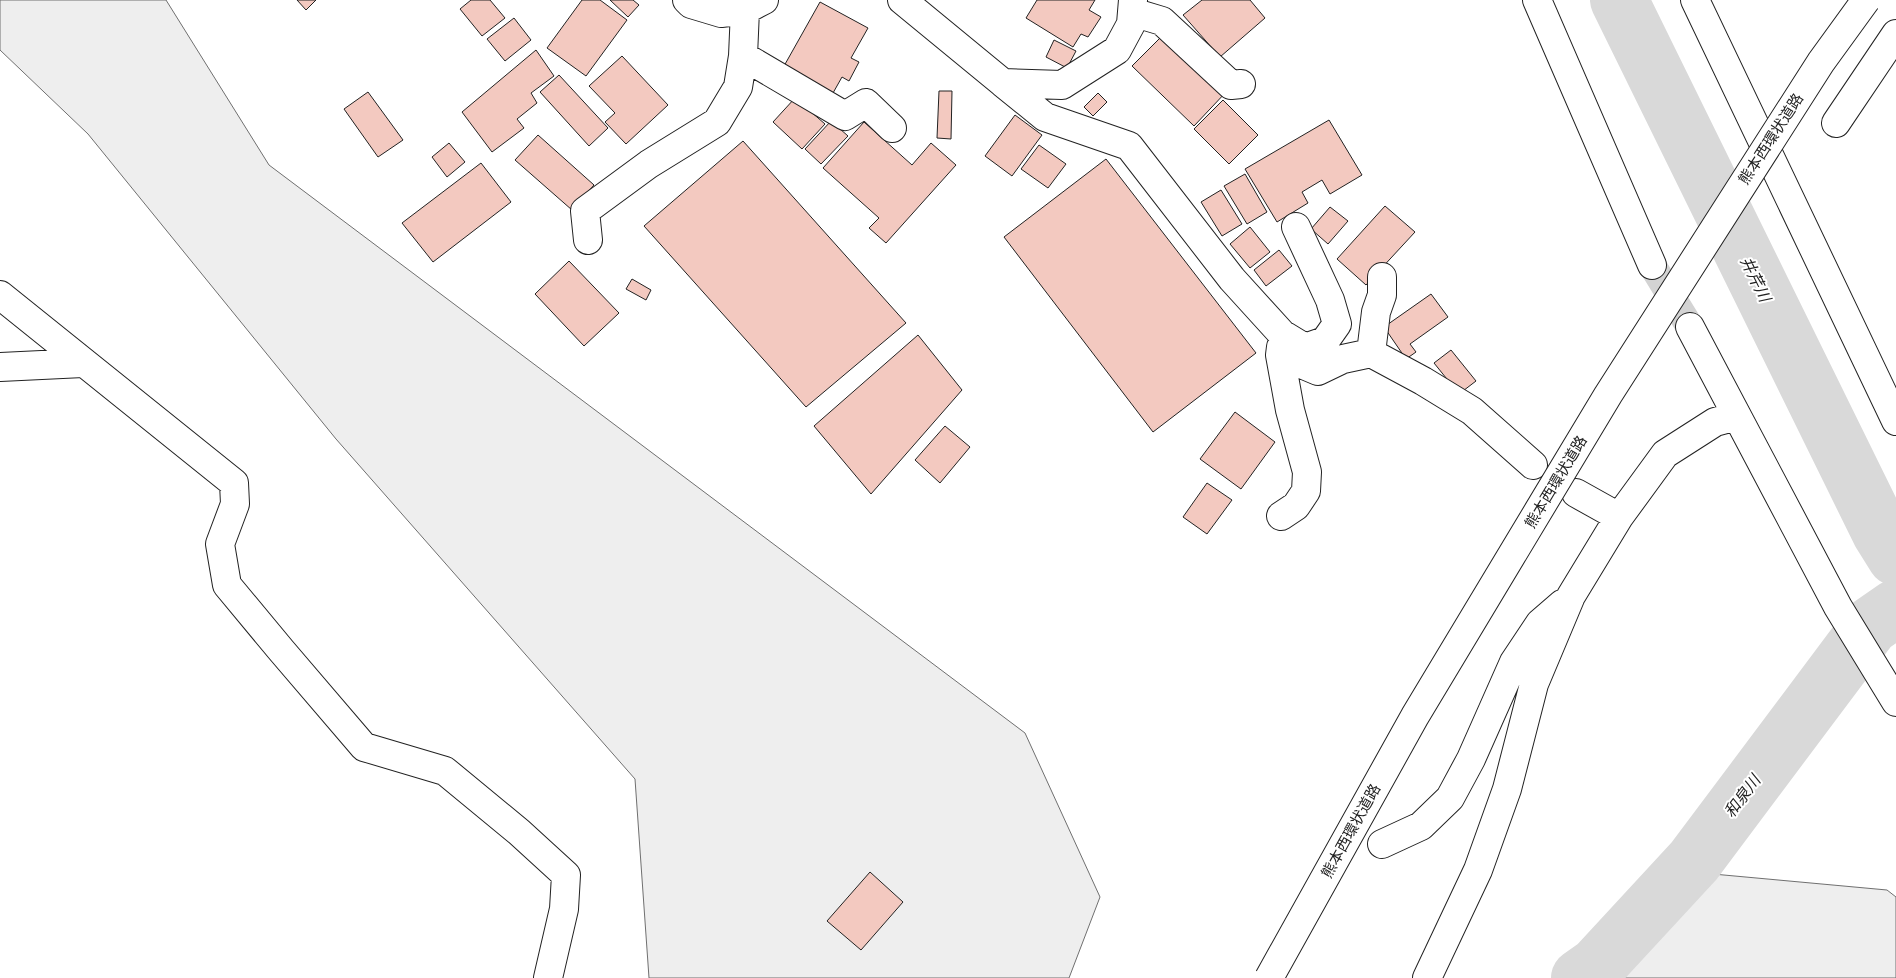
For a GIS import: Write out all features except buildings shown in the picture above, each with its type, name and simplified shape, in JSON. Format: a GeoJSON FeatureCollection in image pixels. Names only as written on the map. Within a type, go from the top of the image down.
{"type":"FeatureCollection","features":[{"type":"Feature","properties":{"kind":"main road"},"geometry":{"type":"LineString","coordinates":[[588,240],[585,212],[649,164],[717,122],[738,87],[754,5],[721,13],[691,4],[687,0]]}},
{"type":"Feature","properties":{"kind":"main road"},"geometry":{"type":"LineString","coordinates":[[902,0],[1045,117],[1129,146],[1281,345],[1318,371],[1343,358],[1371,353],[1423,381],[1472,411],[1533,465]]}},
{"type":"Feature","properties":{"kind":"main road"},"geometry":{"type":"LineString","coordinates":[[1537,0],[1652,265]]}},
{"type":"Feature","properties":{"kind":"main road"},"geometry":{"type":"LineString","coordinates":[[1695,0],[1894,410]]}},
{"type":"Feature","properties":{"kind":"main road","name":"熊本西環状道路"},"geometry":{"type":"LineString","coordinates":[[1269,978],[1415,716],[1602,404],[1821,62],[1866,0]]}},
{"type":"Feature","properties":{"kind":"main road"},"geometry":{"type":"LineString","coordinates":[[1003,83],[1062,85],[1117,50],[1131,24],[1133,6],[1162,21],[1231,85],[1240,84]]}},
{"type":"Feature","properties":{"kind":"main road"},"geometry":{"type":"LineString","coordinates":[[1836,123],[1896,34]]}},
{"type":"Feature","properties":{"kind":"main road"},"geometry":{"type":"LineString","coordinates":[[744,56],[845,116],[866,103],[892,128]]}},
{"type":"Feature","properties":{"kind":"main road"},"geometry":{"type":"LineString","coordinates":[[1281,345],[1305,348],[1325,341],[1337,324],[1330,300],[1296,227]]}},
{"type":"Feature","properties":{"kind":"main road"},"geometry":{"type":"LineString","coordinates":[[1371,353],[1376,312],[1382,295],[1382,277]]}},
{"type":"Feature","properties":{"kind":"main road"},"geometry":{"type":"LineString","coordinates":[[0,295],[234,483],[236,504],[220,544],[227,585],[364,747],[445,771],[519,832],[566,874],[564,909],[548,978]]}},
{"type":"Feature","properties":{"kind":"main road"},"geometry":{"type":"LineString","coordinates":[[1690,327],[1838,607],[1896,702]]}},
{"type":"Feature","properties":{"kind":"main road"},"geometry":{"type":"LineString","coordinates":[[1281,345],[1290,410],[1307,472],[1306,491],[1296,506],[1281,516]]}},
{"type":"Feature","properties":{"kind":"main road"},"geometry":{"type":"LineString","coordinates":[[0,367],[83,363]]}},
{"type":"Feature","properties":{"kind":"main road"},"geometry":{"type":"LineString","coordinates":[[1426,978],[1478,870],[1508,789],[1534,684],[1571,596],[1619,518],[1665,454],[1715,422],[1737,416]]}},
{"type":"Feature","properties":{"kind":"main road"},"geometry":{"type":"LineString","coordinates":[[1576,493],[1619,518]]}},
{"type":"Feature","properties":{"kind":"main road"},"geometry":{"type":"LineString","coordinates":[[1382,844],[1421,826],[1450,798],[1471,759],[1514,662],[1540,623],[1571,596]]}},
{"type":"Feature","properties":{"kind":"shaded area"},"geometry":{"type":"Polygon","coordinates":[[[0,0],[166,0],[269,165],[1025,733],[1100,897],[1069,978],[649,978],[635,779],[336,439],[88,134],[0,50],[0,0]]]}},
{"type":"Feature","properties":{"kind":"shaded area"},"geometry":{"type":"Polygon","coordinates":[[[1702,873],[1887,890],[1896,897],[1896,978],[1597,978],[1702,873]]]}},
{"type":"Feature","properties":{"kind":"waterway","name":"井芹川"},"geometry":{"type":"LineString","coordinates":[[1619,0],[1881,533],[1896,557]]}},
{"type":"Feature","properties":{"kind":"waterway","name":"和泉川"},"geometry":{"type":"LineString","coordinates":[[1580,978],[1597,966],[1694,861],[1870,626],[1896,608]]}},
{"type":"Feature","properties":{"kind":"tunnel"},"geometry":{"type":"LineString","coordinates":[[1652,265],[1690,327]]}}]}
